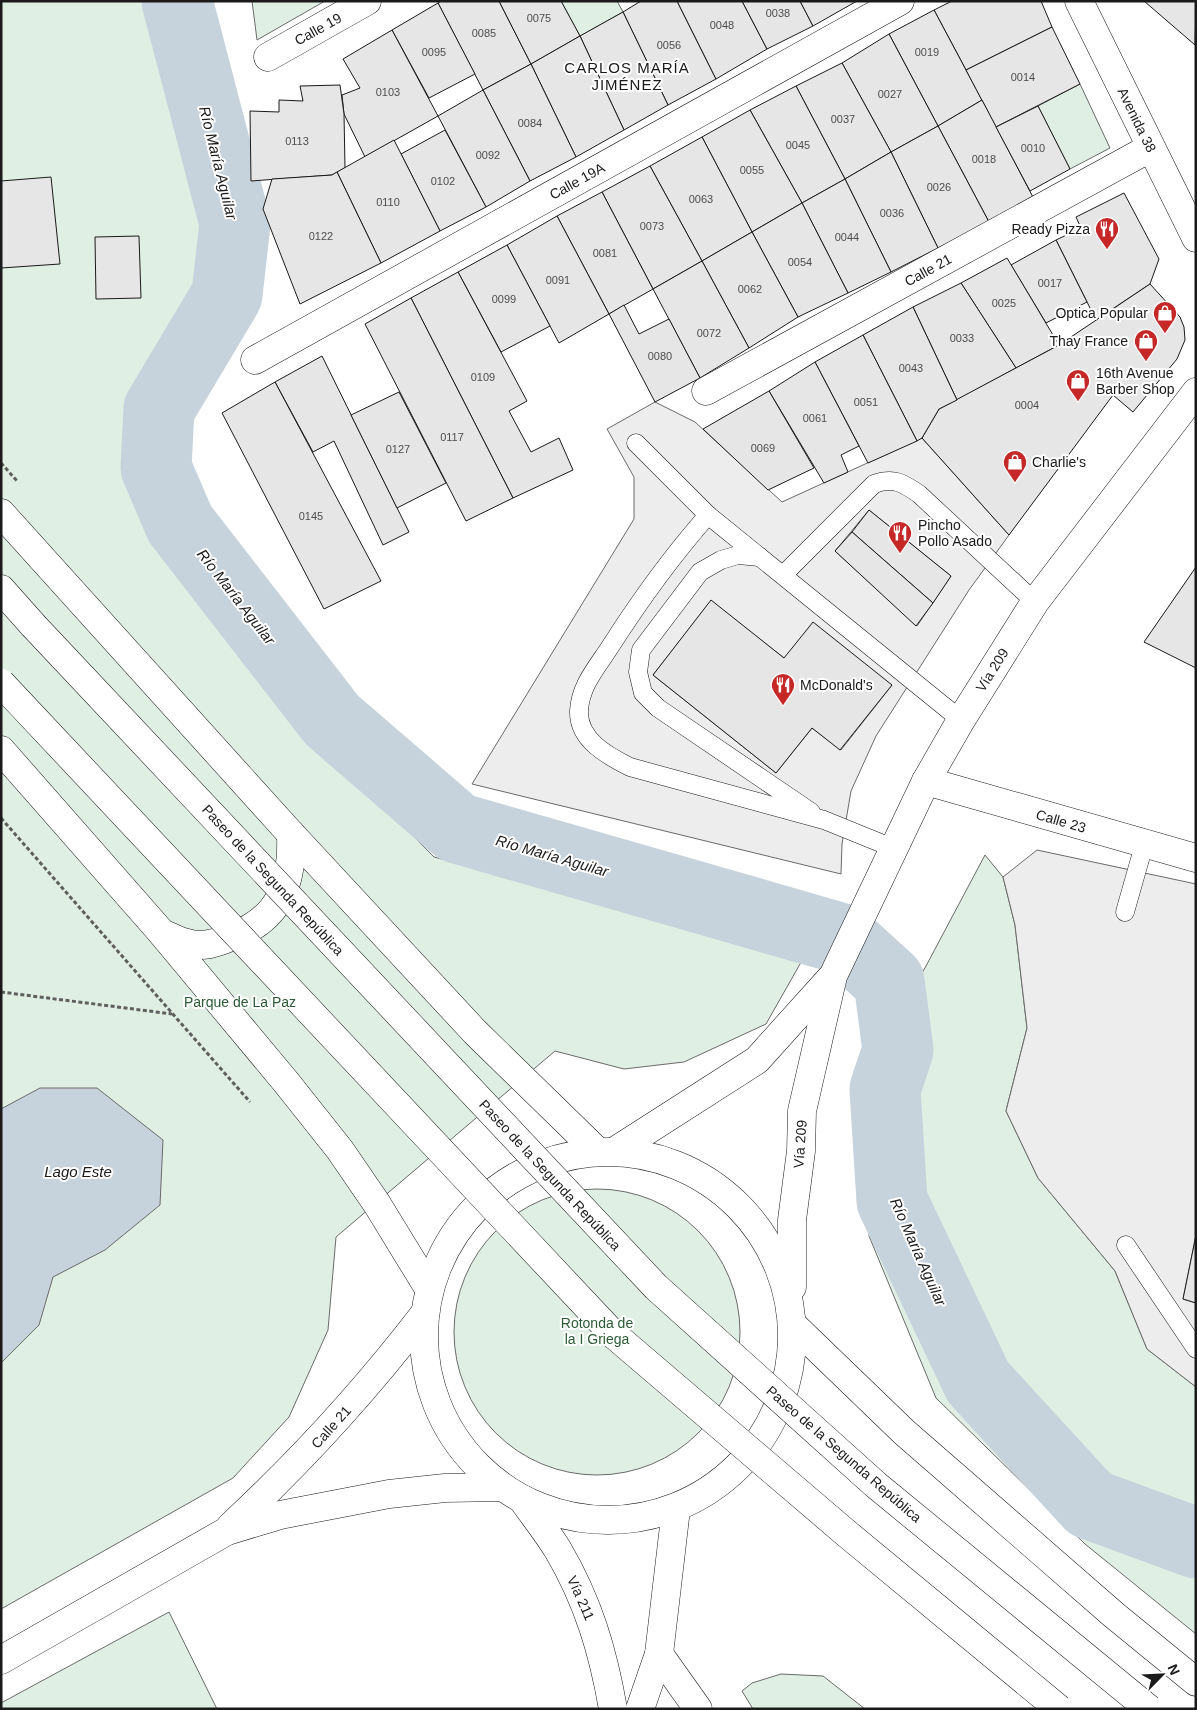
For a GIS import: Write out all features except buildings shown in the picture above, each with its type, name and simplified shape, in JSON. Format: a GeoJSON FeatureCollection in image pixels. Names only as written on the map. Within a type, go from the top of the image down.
{"type":"FeatureCollection","features":[{"type":"Feature","properties":{"kind":"main road","name":"Calle 19"},"geometry":{"type":"LineString","coordinates":[[268,57],[367,1]]}},
{"type":"Feature","properties":{"kind":"main road","name":"Calle 19A"},"geometry":{"type":"LineString","coordinates":[[255,360],[900,1]]}},
{"type":"Feature","properties":{"kind":"main road","name":"Avenida 38"},"geometry":{"type":"LineString","coordinates":[[1079,1],[1196,238]]}},
{"type":"Feature","properties":{"kind":"main road","name":"Calle 21"},"geometry":{"type":"LineString","coordinates":[[706,391],[1150,148]]}},
{"type":"Feature","properties":{"kind":"main road","name":"Vía 209"},"geometry":{"type":"LineString","coordinates":[[792,1319],[792,1220],[801,1150],[802,1111],[832,976],[926,781],[961,720],[1035,602],[1196,392]]}},
{"type":"Feature","properties":{"kind":"main road"},"geometry":{"type":"LineString","coordinates":[[1,513],[291,834],[475,1032],[606,1151]]}},
{"type":"Feature","properties":{"kind":"main road","name":"Paseo de la Segunda República"},"geometry":{"type":"LineString","coordinates":[[1,589],[656,1288],[876,1485],[1149,1709]]}},
{"type":"Feature","properties":{"kind":"main road"},"geometry":{"type":"LineString","coordinates":[[1,683],[613,1334],[846,1534],[1059,1709]]}},
{"type":"Feature","properties":{"kind":"main road"},"geometry":{"type":"LineString","coordinates":[[1,750],[161,932],[340,1150],[377,1204],[427,1301]]}},
{"type":"Feature","properties":{"kind":"main road","name":"Calle 23"},"geometry":{"type":"LineString","coordinates":[[926,781],[1144,845],[1196,858]]}},
{"type":"Feature","properties":{"kind":"main road"},"geometry":{"type":"LineString","coordinates":[[161,932],[188,944],[200,945],[214,944],[251,930],[270,912],[281,896],[291,864],[291,834]]}},
{"type":"Feature","properties":{"kind":"main road","name":"Vía 209"},"geometry":{"type":"LineString","coordinates":[[606,1151],[757,1060],[832,976]]}},
{"type":"Feature","properties":{"kind":"main road"},"geometry":{"type":"LineString","coordinates":[[606,1151],[658,1158],[698,1175],[733,1200],[762,1233],[781,1272],[792,1319],[790,1368],[778,1410],[756,1448],[726,1479],[676,1509],[624,1521],[571,1518],[511,1493],[472,1460],[448,1428],[433,1392],[425,1353],[427,1301],[453,1236],[491,1192],[541,1163],[606,1151]]}},
{"type":"Feature","properties":{"kind":"main road","name":"Calle 21"},"geometry":{"type":"LineString","coordinates":[[1,1660],[226,1530],[311,1449],[389,1360],[427,1301]]}},
{"type":"Feature","properties":{"kind":"main road"},"geometry":{"type":"LineString","coordinates":[[792,1319],[904,1432],[1114,1615],[1196,1682]]}},
{"type":"Feature","properties":{"kind":"main road","name":"Calle 21"},"geometry":{"type":"LineString","coordinates":[[226,1530],[280,1515],[344,1501],[445,1488],[511,1493]]}},
{"type":"Feature","properties":{"kind":"main road","name":"Vía 211"},"geometry":{"type":"LineString","coordinates":[[511,1493],[557,1549],[585,1603],[605,1661],[613,1709]]}},
{"type":"Feature","properties":{"kind":"main road"},"geometry":{"type":"LineString","coordinates":[[640,1709],[659,1654],[676,1509]]}},
{"type":"Feature","properties":{"kind":"main road"},"geometry":{"type":"LineString","coordinates":[[659,1654],[698,1709]]}},
{"type":"Feature","properties":{"kind":"lane"},"geometry":{"type":"LineString","coordinates":[[636,443],[708,515],[961,720]]}},
{"type":"Feature","properties":{"kind":"lane"},"geometry":{"type":"LineString","coordinates":[[782,575],[874,484],[888,479],[900,481],[919,494],[1035,602]]}},
{"type":"Feature","properties":{"kind":"lane"},"geometry":{"type":"LineString","coordinates":[[708,515],[682,544],[637,604],[584,688],[579,712],[586,736],[606,754],[630,767],[824,820],[893,848]]}},
{"type":"Feature","properties":{"kind":"lane"},"geometry":{"type":"LineString","coordinates":[[760,557],[738,555],[721,560],[700,572],[641,650],[638,672],[643,693],[658,708],[824,820]]}},
{"type":"Feature","properties":{"kind":"lane"},"geometry":{"type":"LineString","coordinates":[[1125,912],[1144,845]]}},
{"type":"Feature","properties":{"kind":"lane"},"geometry":{"type":"LineString","coordinates":[[1126,1245],[1196,1349]]}},
{"type":"Feature","properties":{"kind":"path"},"geometry":{"type":"LineString","coordinates":[[1,818],[250,1102]]}},
{"type":"Feature","properties":{"kind":"path"},"geometry":{"type":"LineString","coordinates":[[1,992],[173,1014]]}},
{"type":"Feature","properties":{"kind":"green space","name":"Parque de La Paz"},"geometry":{"type":"Polygon","coordinates":[[[1,1],[146,1],[205,221],[197,293],[136,394],[130,460],[149,520],[318,739],[434,857],[804,957],[766,1024],[684,1062],[624,1069],[555,1051],[336,1237],[328,1330],[289,1417],[233,1478],[1,1609],[1,1]]]}},
{"type":"Feature","properties":{"kind":"green space"},"geometry":{"type":"Polygon","coordinates":[[[252,1],[325,1],[257,40],[252,1]]]}},
{"type":"Feature","properties":{"kind":"green space"},"geometry":{"type":"Polygon","coordinates":[[[561,1],[617,1],[623,12],[580,36],[561,1]]]}},
{"type":"Feature","properties":{"kind":"green space"},"geometry":{"type":"Polygon","coordinates":[[[1080,84],[1110,148],[1070,169],[1038,106],[1080,84]]]}},
{"type":"Feature","properties":{"kind":"green space"},"geometry":{"type":"Polygon","coordinates":[[[985,855],[1003,877],[1015,925],[1027,1028],[1006,1111],[1038,1178],[1115,1271],[1147,1349],[1196,1387],[1196,1634],[1085,1544],[936,1398],[869,1236],[871,1063],[926,966],[985,855]]]}},
{"type":"Feature","properties":{"kind":"green space","name":"Rotonda de la I Griega"},"geometry":{"type":"Polygon","coordinates":[[[597,1189],[625,1192],[652,1200],[676,1213],[698,1231],[716,1253],[729,1277],[737,1304],[740,1332],[737,1360],[729,1387],[716,1411],[698,1433],[676,1451],[652,1464],[625,1472],[597,1475],[569,1472],[542,1464],[518,1451],[496,1433],[478,1411],[465,1387],[457,1360],[454,1332],[457,1304],[465,1277],[478,1253],[496,1231],[518,1213],[542,1200],[569,1192],[597,1189]]]}},
{"type":"Feature","properties":{"kind":"green space"},"geometry":{"type":"Polygon","coordinates":[[[169,1612],[217,1709],[1,1709],[1,1703],[169,1612]]]}},
{"type":"Feature","properties":{"kind":"green space"},"geometry":{"type":"Polygon","coordinates":[[[781,1674],[823,1676],[865,1709],[753,1709],[742,1691],[752,1683],[781,1674]]]}},
{"type":"Feature","properties":{"kind":"shaded area"},"geometry":{"type":"Polygon","coordinates":[[[655,402],[695,422],[782,502],[922,438],[1009,535],[969,590],[876,736],[851,791],[842,844],[841,874],[472,784],[634,519],[634,477],[607,429],[655,402]],[[869,510],[835,551],[917,626],[951,576],[869,510]],[[711,601],[653,675],[776,773],[812,728],[841,750],[892,685],[784,658],[711,601]]]}},
{"type":"Feature","properties":{"kind":"shaded area"},"geometry":{"type":"Polygon","coordinates":[[[1037,850],[1196,884],[1196,1235],[1183,1299],[1196,1303],[1196,1387],[1147,1349],[1115,1271],[1038,1178],[1006,1111],[1027,1028],[1015,925],[1003,877],[1037,850]]]}},
{"type":"Feature","properties":{"kind":"water","name":"Lago Este"},"geometry":{"type":"Polygon","coordinates":[[[40,1088],[97,1088],[163,1140],[160,1205],[105,1250],[53,1277],[39,1325],[1,1363],[1,1109],[40,1088]]]}},
{"type":"Feature","properties":{"kind":"waterway","name":"Río María Aguilar"},"geometry":{"type":"LineString","coordinates":[[177,1],[235,223],[227,295],[159,409],[156,468],[180,524],[332,720],[457,828],[843,939],[889,981],[898,1050],[885,1089],[892,1201],[978,1382],[1090,1504],[1196,1543]]}},
{"type":"Feature","properties":{"kind":"place","name":"Ready Pizza"},"geometry":{"type":"Point","coordinates":[1107,250]}},
{"type":"Feature","properties":{"kind":"place","name":"Optica Popular"},"geometry":{"type":"Point","coordinates":[1165,334]}},
{"type":"Feature","properties":{"kind":"place","name":"Thay France"},"geometry":{"type":"Point","coordinates":[1146,362]}},
{"type":"Feature","properties":{"kind":"place","name":"16th Avenue Barber Shop"},"geometry":{"type":"Point","coordinates":[1078,402]}},
{"type":"Feature","properties":{"kind":"place","name":"Charlie's"},"geometry":{"type":"Point","coordinates":[1015,483]}},
{"type":"Feature","properties":{"kind":"place","name":"Pincho Pollo Asado"},"geometry":{"type":"Point","coordinates":[900,554]}},
{"type":"Feature","properties":{"kind":"place","name":"McDonald's"},"geometry":{"type":"Point","coordinates":[783,706]}},
{"type":"Feature","properties":{"kind":"district","name":"CARLOS MARÍA JIMÉNEZ"},"geometry":{"type":"Point","coordinates":[627,76]}}]}
